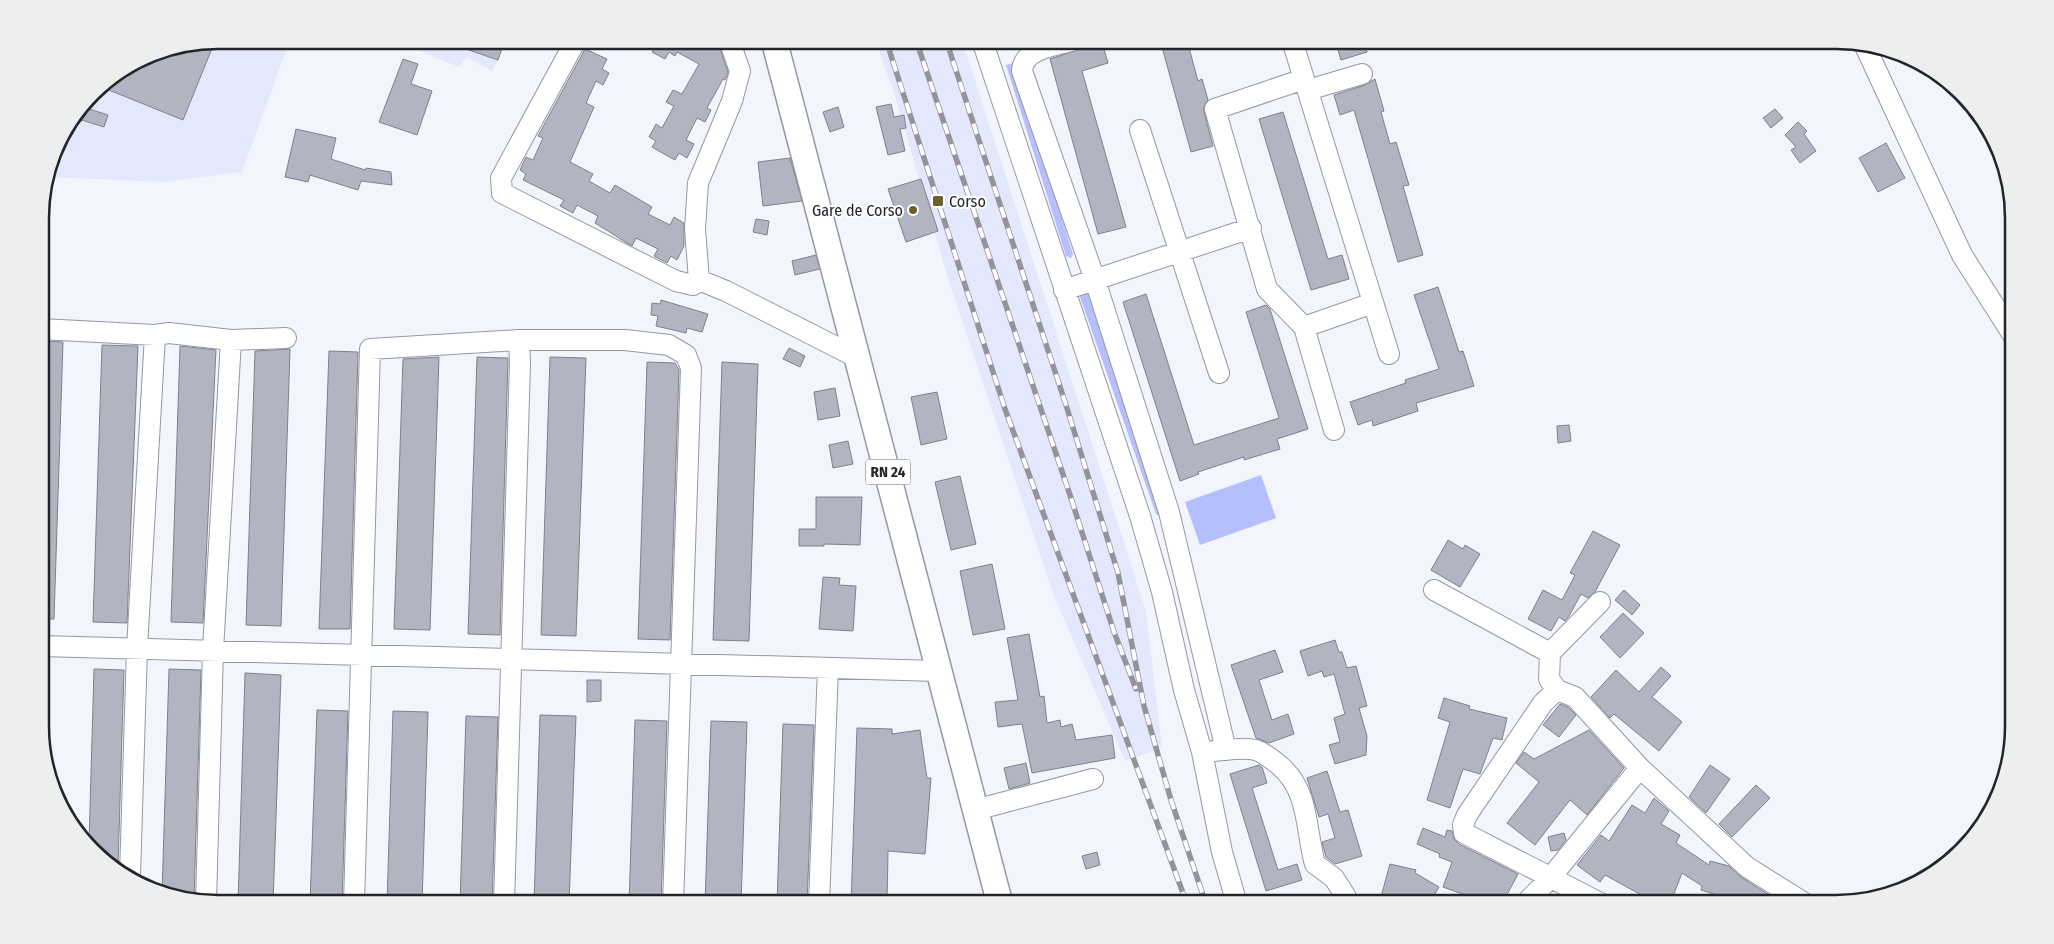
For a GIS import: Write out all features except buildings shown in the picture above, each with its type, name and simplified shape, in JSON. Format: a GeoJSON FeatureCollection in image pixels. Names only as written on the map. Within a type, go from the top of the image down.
{"type":"FeatureCollection","features":[{"type":"Feature","properties":{"kind":"main road","name":"RN 24"},"geometry":{"type":"LineString","coordinates":[[776,49],[860,358],[938,671],[998,895]]}},
{"type":"Feature","properties":{"kind":"street"},"geometry":{"type":"LineString","coordinates":[[571,49],[501,178],[502,192],[676,280],[693,285],[699,280]]}},
{"type":"Feature","properties":{"kind":"street"},"geometry":{"type":"LineString","coordinates":[[699,280],[694,229],[698,183],[732,101],[740,71],[732,49]]}},
{"type":"Feature","properties":{"kind":"street"},"geometry":{"type":"LineString","coordinates":[[985,49],[1140,516],[1162,592],[1184,690],[1202,752],[1222,852],[1234,895]]}},
{"type":"Feature","properties":{"kind":"street"},"geometry":{"type":"LineString","coordinates":[[1045,49],[1029,54],[1022,63],[1022,71],[1095,280],[1169,512],[1226,750]]}},
{"type":"Feature","properties":{"kind":"street"},"geometry":{"type":"LineString","coordinates":[[1295,49],[1389,354]]}},
{"type":"Feature","properties":{"kind":"street"},"geometry":{"type":"LineString","coordinates":[[1867,52],[1962,256],[2005,322]]}},
{"type":"Feature","properties":{"kind":"street"},"geometry":{"type":"LineString","coordinates":[[1334,430],[1304,327],[1267,289],[1216,109],[1306,84],[1362,74]]}},
{"type":"Feature","properties":{"kind":"street"},"geometry":{"type":"LineString","coordinates":[[1140,130],[1178,252],[1219,373]]}},
{"type":"Feature","properties":{"kind":"street"},"geometry":{"type":"LineString","coordinates":[[1064,290],[1250,228]]}},
{"type":"Feature","properties":{"kind":"street"},"geometry":{"type":"LineString","coordinates":[[699,280],[726,291],[860,358]]}},
{"type":"Feature","properties":{"kind":"street"},"geometry":{"type":"LineString","coordinates":[[1304,327],[1373,304]]}},
{"type":"Feature","properties":{"kind":"street"},"geometry":{"type":"LineString","coordinates":[[49,329],[155,335],[169,333],[231,340],[286,338]]}},
{"type":"Feature","properties":{"kind":"street"},"geometry":{"type":"LineString","coordinates":[[130,871],[137,648],[155,335]]}},
{"type":"Feature","properties":{"kind":"street"},"geometry":{"type":"LineString","coordinates":[[206,894],[213,650],[231,340]]}},
{"type":"Feature","properties":{"kind":"street"},"geometry":{"type":"LineString","coordinates":[[504,895],[520,363],[519,340]]}},
{"type":"Feature","properties":{"kind":"street"},"geometry":{"type":"LineString","coordinates":[[354,895],[370,349],[519,340],[625,340],[669,345],[686,355],[691,368],[673,895]]}},
{"type":"Feature","properties":{"kind":"street"},"geometry":{"type":"LineString","coordinates":[[1434,590],[1550,653]]}},
{"type":"Feature","properties":{"kind":"street"},"geometry":{"type":"LineString","coordinates":[[1600,602],[1550,653],[1548,679],[1557,690],[1575,698],[1640,768],[1747,867],[1792,895]]}},
{"type":"Feature","properties":{"kind":"street"},"geometry":{"type":"LineString","coordinates":[[49,646],[938,671]]}},
{"type":"Feature","properties":{"kind":"street"},"geometry":{"type":"LineString","coordinates":[[819,895],[828,668]]}},
{"type":"Feature","properties":{"kind":"street"},"geometry":{"type":"LineString","coordinates":[[1557,690],[1543,703],[1462,825],[1464,833],[1584,895]]}},
{"type":"Feature","properties":{"kind":"street"},"geometry":{"type":"LineString","coordinates":[[1202,752],[1226,750],[1257,751],[1291,776],[1304,805],[1315,864],[1334,878],[1345,895]]}},
{"type":"Feature","properties":{"kind":"street"},"geometry":{"type":"LineString","coordinates":[[1534,895],[1551,878],[1640,768]]}},
{"type":"Feature","properties":{"kind":"street"},"geometry":{"type":"LineString","coordinates":[[975,810],[1093,779]]}},
{"type":"Feature","properties":{"kind":"shaded area"},"geometry":{"type":"Polygon","coordinates":[[[207,49],[287,49],[242,172],[164,182],[54,177],[62,153],[77,124],[98,98],[133,71],[153,62],[185,52],[207,49]]]}},
{"type":"Feature","properties":{"kind":"shaded area"},"geometry":{"type":"Polygon","coordinates":[[[415,49],[504,49],[492,71],[467,57],[459,67],[415,49]]]}},
{"type":"Feature","properties":{"kind":"shaded area"},"geometry":{"type":"Polygon","coordinates":[[[878,49],[965,49],[1146,611],[1162,748],[1125,761],[1054,596],[950,285],[894,93],[878,49]]]}},
{"type":"Feature","properties":{"kind":"shaded area"},"geometry":{"type":"Polygon","coordinates":[[[1013,63],[1073,254],[1071,258],[1066,256],[1006,65],[1013,63]]]}},
{"type":"Feature","properties":{"kind":"shaded area"},"geometry":{"type":"Polygon","coordinates":[[[1087,291],[1164,512],[1161,518],[1156,514],[1079,294],[1087,291]]]}},
{"type":"Feature","properties":{"kind":"shaded area"},"geometry":{"type":"Polygon","coordinates":[[[1261,475],[1276,518],[1200,545],[1185,502],[1261,475]]]}},
{"type":"Feature","properties":{"kind":"railway"},"geometry":{"type":"LineString","coordinates":[[889,49],[1005,409],[1184,895]]}},
{"type":"Feature","properties":{"kind":"railway"},"geometry":{"type":"LineString","coordinates":[[919,49],[1070,495],[1114,632],[1136,689]]}},
{"type":"Feature","properties":{"kind":"railway"},"geometry":{"type":"LineString","coordinates":[[949,49],[1066,405],[1118,573],[1144,706],[1171,800],[1203,895]]}},
{"type":"Feature","properties":{"kind":"place","name":"Corso"},"geometry":{"type":"Point","coordinates":[938,201]}},
{"type":"Feature","properties":{"kind":"place","name":"Gare de Corso"},"geometry":{"type":"Point","coordinates":[913,210]}}]}
